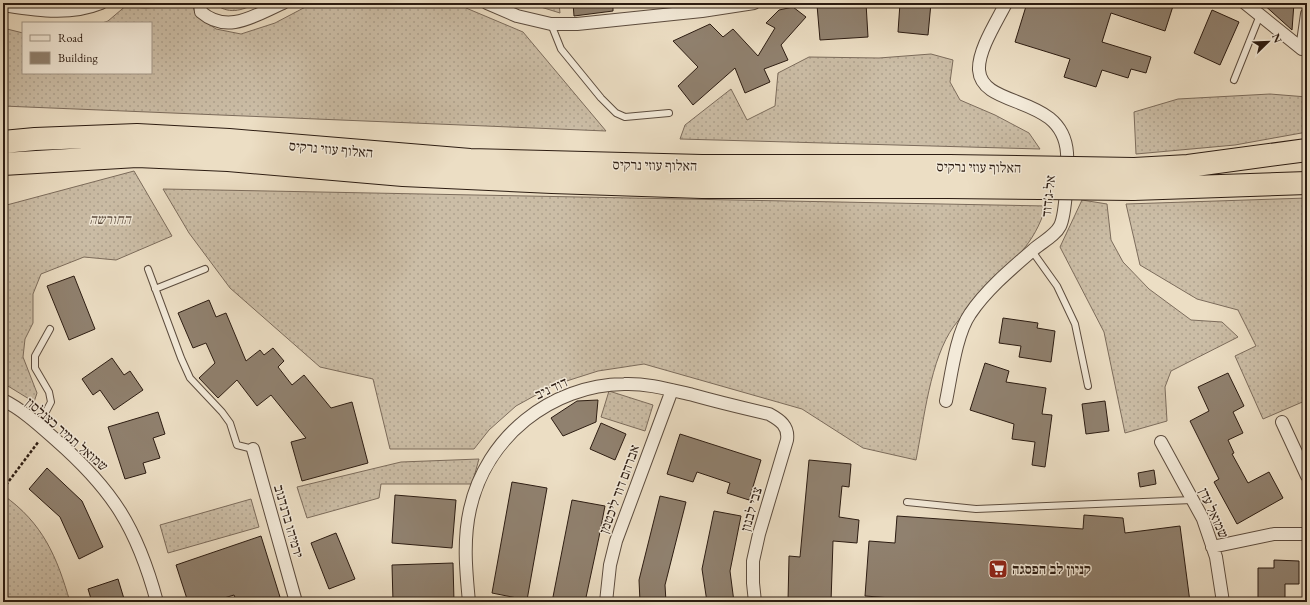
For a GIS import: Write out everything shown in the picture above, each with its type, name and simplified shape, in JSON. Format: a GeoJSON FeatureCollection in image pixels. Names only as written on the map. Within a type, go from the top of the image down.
{"type":"FeatureCollection","features":[{"type":"Feature","properties":{"kind":"highway","name":"האלוף עוזי נרקיס"},"geometry":{"type":"LineString","coordinates":[[3,142],[35,139],[137,135],[229,140],[470,160],[702,166],[949,176],[1307,183]]}},
{"type":"Feature","properties":{"kind":"highway"},"geometry":{"type":"LineString","coordinates":[[3,138],[35,139]]}},
{"type":"Feature","properties":{"kind":"highway","name":"האלוף עוזי נרקיס"},"geometry":{"type":"LineString","coordinates":[[1134,179],[1188,166],[1307,150]]}},
{"type":"Feature","properties":{"kind":"highway","name":"האלוף עוזי נרקיס"},"geometry":{"type":"LineString","coordinates":[[3,164],[137,156],[228,160],[403,175],[552,182],[702,186],[949,176]]}},
{"type":"Feature","properties":{"kind":"street"},"geometry":{"type":"LineString","coordinates":[[3,6],[42,11],[79,10],[101,3]]}},
{"type":"Feature","properties":{"kind":"street"},"geometry":{"type":"LineString","coordinates":[[200,3],[201,12],[209,19],[226,24],[245,20],[283,3]]}},
{"type":"Feature","properties":{"kind":"street"},"geometry":{"type":"LineString","coordinates":[[487,3],[517,16],[551,24],[577,24],[702,11],[754,3]]}},
{"type":"Feature","properties":{"kind":"street","name":"אל-ג'דוד"},"geometry":{"type":"LineString","coordinates":[[946,401],[961,330],[968,315],[981,300],[1032,251],[1053,234],[1060,226],[1063,216],[1067,153],[1063,135],[1054,121],[1041,111],[989,89],[983,81],[979,70],[985,45],[1006,3]]}},
{"type":"Feature","properties":{"kind":"street"},"geometry":{"type":"LineString","coordinates":[[1245,3],[1302,49],[1307,14]]}},
{"type":"Feature","properties":{"kind":"street","name":"דוד ניב"},"geometry":{"type":"LineString","coordinates":[[468,602],[465,559],[466,534],[476,485],[485,466],[498,446],[514,429],[553,401],[576,392],[598,386],[625,384],[672,390],[769,414],[786,426]]}},
{"type":"Feature","properties":{"kind":"street","name":"אברהם דוד ליכטמן"},"geometry":{"type":"LineString","coordinates":[[606,602],[610,565],[616,541],[672,390]]}},
{"type":"Feature","properties":{"kind":"street","name":"שמואל תמיר כצנלסון"},"geometry":{"type":"LineString","coordinates":[[3,400],[43,428],[85,466],[104,486],[140,547],[157,602]]}},
{"type":"Feature","properties":{"kind":"street"},"geometry":{"type":"LineString","coordinates":[[1282,422],[1307,476]]}},
{"type":"Feature","properties":{"kind":"street","name":"צבי לבנון"},"geometry":{"type":"LineString","coordinates":[[755,602],[752,583],[753,561],[759,534],[787,440],[788,434],[786,426]]}},
{"type":"Feature","properties":{"kind":"street","name":"שמואל עדן"},"geometry":{"type":"LineString","coordinates":[[1161,442],[1203,519],[1216,557],[1223,602]]}},
{"type":"Feature","properties":{"kind":"street","name":"ירמיהו ברנדנוב"},"geometry":{"type":"LineString","coordinates":[[253,449],[296,602]]}},
{"type":"Feature","properties":{"kind":"street"},"geometry":{"type":"LineString","coordinates":[[1212,546],[1274,534],[1307,534]]}},
{"type":"Feature","properties":{"kind":"lane"},"geometry":{"type":"LineString","coordinates":[[1234,80],[1260,15]]}},
{"type":"Feature","properties":{"kind":"lane"},"geometry":{"type":"LineString","coordinates":[[551,24],[561,49],[601,98],[616,113],[626,117],[669,113]]}},
{"type":"Feature","properties":{"kind":"lane"},"geometry":{"type":"LineString","coordinates":[[1032,251],[1058,286],[1075,324],[1088,386]]}},
{"type":"Feature","properties":{"kind":"lane"},"geometry":{"type":"LineString","coordinates":[[148,269],[181,358],[190,378],[222,412],[230,423],[236,445],[253,449]]}},
{"type":"Feature","properties":{"kind":"lane"},"geometry":{"type":"LineString","coordinates":[[155,289],[205,269]]}},
{"type":"Feature","properties":{"kind":"lane"},"geometry":{"type":"LineString","coordinates":[[43,428],[51,402],[49,392],[35,368],[35,356],[50,329]]}},
{"type":"Feature","properties":{"kind":"lane"},"geometry":{"type":"LineString","coordinates":[[907,502],[976,509],[1192,500]]}},
{"type":"Feature","properties":{"kind":"path"},"geometry":{"type":"LineString","coordinates":[[3,489],[43,428]]}},
{"type":"Feature","properties":{"kind":"path"},"geometry":{"type":"LineString","coordinates":[[3,596],[8,602]]}},
{"type":"Feature","properties":{"kind":"green space"},"geometry":{"type":"Polygon","coordinates":[[[162,3],[191,3],[197,16],[216,29],[241,34],[275,23],[313,3],[460,3],[466,8],[523,32],[606,131],[3,106],[3,28],[22,33],[22,74],[152,74],[152,22],[105,22],[128,4],[145,8],[162,3]]]}},
{"type":"Feature","properties":{"kind":"green space"},"geometry":{"type":"Polygon","coordinates":[[[214,3],[257,3],[240,10],[230,10],[219,7],[214,3]]]}},
{"type":"Feature","properties":{"kind":"green space"},"geometry":{"type":"Polygon","coordinates":[[[528,3],[559,3],[560,13],[528,3]]]}},
{"type":"Feature","properties":{"kind":"green space"},"geometry":{"type":"Polygon","coordinates":[[[931,54],[953,60],[950,82],[960,100],[995,115],[1029,133],[1040,149],[680,139],[685,125],[731,89],[747,120],[775,106],[778,73],[809,57],[879,58],[931,54]]]}},
{"type":"Feature","properties":{"kind":"green space"},"geometry":{"type":"Polygon","coordinates":[[[1270,94],[1307,97],[1307,132],[1235,145],[1136,154],[1134,112],[1178,99],[1270,94]]]}},
{"type":"Feature","properties":{"kind":"green space","name":"החורשה"},"geometry":{"type":"Polygon","coordinates":[[[134,171],[172,236],[116,260],[84,257],[41,274],[33,294],[33,323],[25,339],[23,357],[37,393],[34,402],[3,383],[3,206],[134,171]]]}},
{"type":"Feature","properties":{"kind":"green space"},"geometry":{"type":"Polygon","coordinates":[[[163,189],[1046,206],[1035,232],[1022,252],[986,288],[954,326],[946,340],[939,355],[929,390],[916,460],[863,448],[802,409],[644,364],[598,371],[554,385],[516,406],[489,430],[474,449],[390,449],[373,379],[320,367],[230,288],[189,233],[163,189]]]}},
{"type":"Feature","properties":{"kind":"green space"},"geometry":{"type":"Polygon","coordinates":[[[1307,198],[1307,400],[1263,419],[1235,356],[1256,346],[1238,310],[1197,299],[1140,265],[1126,204],[1307,198]]]}},
{"type":"Feature","properties":{"kind":"green space"},"geometry":{"type":"Polygon","coordinates":[[[1082,200],[1107,204],[1111,240],[1123,262],[1149,289],[1191,320],[1222,322],[1238,337],[1171,371],[1165,387],[1167,421],[1125,433],[1104,332],[1060,247],[1082,200]]]}},
{"type":"Feature","properties":{"kind":"green space"},"geometry":{"type":"Polygon","coordinates":[[[609,391],[653,405],[645,431],[601,417],[609,391]]]}},
{"type":"Feature","properties":{"kind":"green space"},"geometry":{"type":"Polygon","coordinates":[[[479,459],[472,484],[381,484],[379,498],[307,518],[297,487],[401,462],[479,459]]]}},
{"type":"Feature","properties":{"kind":"green space"},"geometry":{"type":"Polygon","coordinates":[[[3,495],[29,517],[47,542],[60,570],[70,602],[3,602],[3,495]]]}},
{"type":"Feature","properties":{"kind":"green space"},"geometry":{"type":"Polygon","coordinates":[[[251,499],[259,527],[168,553],[160,525],[251,499]]]}},
{"type":"Feature","properties":{"kind":"building"},"geometry":{"type":"Polygon","coordinates":[[[573,3],[613,3],[613,11],[574,16],[573,3]]]}},
{"type":"Feature","properties":{"kind":"building"},"geometry":{"type":"Polygon","coordinates":[[[866,3],[868,37],[820,40],[817,5],[866,3]]]}},
{"type":"Feature","properties":{"kind":"building"},"geometry":{"type":"Polygon","coordinates":[[[900,3],[931,3],[928,35],[898,32],[900,3]]]}},
{"type":"Feature","properties":{"kind":"building"},"geometry":{"type":"Polygon","coordinates":[[[1027,3],[1174,3],[1165,31],[1111,13],[1102,42],[1151,57],[1146,73],[1131,69],[1128,78],[1102,70],[1096,87],[1064,77],[1070,59],[1015,42],[1027,3]]]}},
{"type":"Feature","properties":{"kind":"building"},"geometry":{"type":"Polygon","coordinates":[[[1262,3],[1294,3],[1292,30],[1262,3]]]}},
{"type":"Feature","properties":{"kind":"building"},"geometry":{"type":"Polygon","coordinates":[[[793,7],[806,17],[781,45],[788,60],[764,69],[770,82],[745,93],[735,68],[693,105],[678,86],[698,67],[673,41],[710,24],[723,37],[733,29],[758,56],[775,28],[766,23],[779,10],[793,7]]]}},
{"type":"Feature","properties":{"kind":"building"},"geometry":{"type":"Polygon","coordinates":[[[1212,10],[1239,22],[1220,65],[1194,53],[1212,10]]]}},
{"type":"Feature","properties":{"kind":"building"},"geometry":{"type":"Polygon","coordinates":[[[74,276],[95,329],[69,340],[47,286],[74,276]]]}},
{"type":"Feature","properties":{"kind":"building"},"geometry":{"type":"Polygon","coordinates":[[[209,300],[216,317],[226,313],[246,361],[260,350],[264,355],[273,348],[284,361],[278,367],[292,385],[304,375],[331,408],[352,402],[368,463],[302,481],[291,442],[306,438],[271,395],[257,406],[237,380],[218,398],[199,378],[215,363],[206,343],[193,348],[178,313],[209,300]]]}},
{"type":"Feature","properties":{"kind":"building"},"geometry":{"type":"Polygon","coordinates":[[[1003,318],[1038,323],[1037,328],[1055,331],[1051,362],[1019,357],[1021,346],[999,343],[1003,318]]]}},
{"type":"Feature","properties":{"kind":"building"},"geometry":{"type":"Polygon","coordinates":[[[112,358],[124,375],[130,371],[143,390],[114,410],[100,390],[93,395],[82,379],[112,358]]]}},
{"type":"Feature","properties":{"kind":"building"},"geometry":{"type":"Polygon","coordinates":[[[985,363],[1009,371],[1006,382],[1046,388],[1042,414],[1052,415],[1045,467],[1032,465],[1035,442],[1012,439],[1014,424],[970,410],[985,363]]]}},
{"type":"Feature","properties":{"kind":"building"},"geometry":{"type":"Polygon","coordinates":[[[1228,373],[1244,406],[1233,412],[1243,433],[1228,440],[1234,453],[1232,454],[1248,483],[1269,472],[1283,498],[1237,524],[1214,482],[1219,479],[1190,421],[1209,411],[1198,387],[1228,373]]]}},
{"type":"Feature","properties":{"kind":"building"},"geometry":{"type":"Polygon","coordinates":[[[598,400],[596,422],[563,436],[551,418],[577,401],[598,400]]]}},
{"type":"Feature","properties":{"kind":"building"},"geometry":{"type":"Polygon","coordinates":[[[1105,401],[1109,431],[1086,434],[1082,404],[1105,401]]]}},
{"type":"Feature","properties":{"kind":"building"},"geometry":{"type":"Polygon","coordinates":[[[158,412],[165,434],[153,438],[160,458],[143,463],[146,473],[125,479],[108,427],[158,412]]]}},
{"type":"Feature","properties":{"kind":"building"},"geometry":{"type":"Polygon","coordinates":[[[601,423],[626,434],[615,460],[590,449],[601,423]]]}},
{"type":"Feature","properties":{"kind":"building"},"geometry":{"type":"Polygon","coordinates":[[[680,434],[761,460],[749,500],[727,493],[730,483],[697,472],[693,482],[667,474],[680,434]]]}},
{"type":"Feature","properties":{"kind":"building"},"geometry":{"type":"Polygon","coordinates":[[[809,460],[851,464],[849,487],[842,486],[839,517],[859,520],[857,543],[833,541],[831,602],[788,601],[789,556],[800,557],[809,460]]]}},
{"type":"Feature","properties":{"kind":"building"},"geometry":{"type":"Polygon","coordinates":[[[47,468],[82,501],[103,547],[79,559],[60,517],[29,489],[47,468]]]}},
{"type":"Feature","properties":{"kind":"building"},"geometry":{"type":"Polygon","coordinates":[[[1154,470],[1156,484],[1140,487],[1138,473],[1154,470]]]}},
{"type":"Feature","properties":{"kind":"building"},"geometry":{"type":"Polygon","coordinates":[[[512,482],[547,488],[527,600],[492,593],[512,482]]]}},
{"type":"Feature","properties":{"kind":"building"},"geometry":{"type":"Polygon","coordinates":[[[395,495],[456,500],[452,548],[392,543],[395,495]]]}},
{"type":"Feature","properties":{"kind":"building"},"geometry":{"type":"Polygon","coordinates":[[[660,496],[686,502],[665,585],[666,602],[640,602],[639,580],[660,496]]]}},
{"type":"Feature","properties":{"kind":"building"},"geometry":{"type":"Polygon","coordinates":[[[572,500],[605,506],[599,537],[585,602],[552,602],[572,500]]]}},
{"type":"Feature","properties":{"kind":"building"},"geometry":{"type":"Polygon","coordinates":[[[714,511],[741,516],[730,571],[734,602],[707,602],[702,569],[714,511]]]}},
{"type":"Feature","properties":{"kind":"building","name":"קניון לב הפסגה"},"geometry":{"type":"Polygon","coordinates":[[[1084,515],[1123,518],[1125,533],[1180,526],[1190,602],[945,602],[865,596],[869,541],[895,543],[897,516],[1083,529],[1084,515]]]}},
{"type":"Feature","properties":{"kind":"building"},"geometry":{"type":"Polygon","coordinates":[[[336,533],[355,579],[329,589],[311,543],[336,533]]]}},
{"type":"Feature","properties":{"kind":"building"},"geometry":{"type":"Polygon","coordinates":[[[261,536],[280,597],[265,602],[237,602],[234,595],[211,602],[188,602],[176,565],[261,536]]]}},
{"type":"Feature","properties":{"kind":"building"},"geometry":{"type":"Polygon","coordinates":[[[1274,560],[1299,561],[1299,584],[1285,584],[1285,602],[1258,602],[1258,568],[1274,568],[1274,560]]]}},
{"type":"Feature","properties":{"kind":"building"},"geometry":{"type":"Polygon","coordinates":[[[453,563],[454,602],[393,602],[392,565],[453,563]]]}},
{"type":"Feature","properties":{"kind":"building"},"geometry":{"type":"Polygon","coordinates":[[[118,579],[125,602],[92,602],[88,589],[118,579]]]}},
{"type":"Feature","properties":{"kind":"place","name":"קניון לב הפסגה"},"geometry":{"type":"Point","coordinates":[998,569]}}]}
